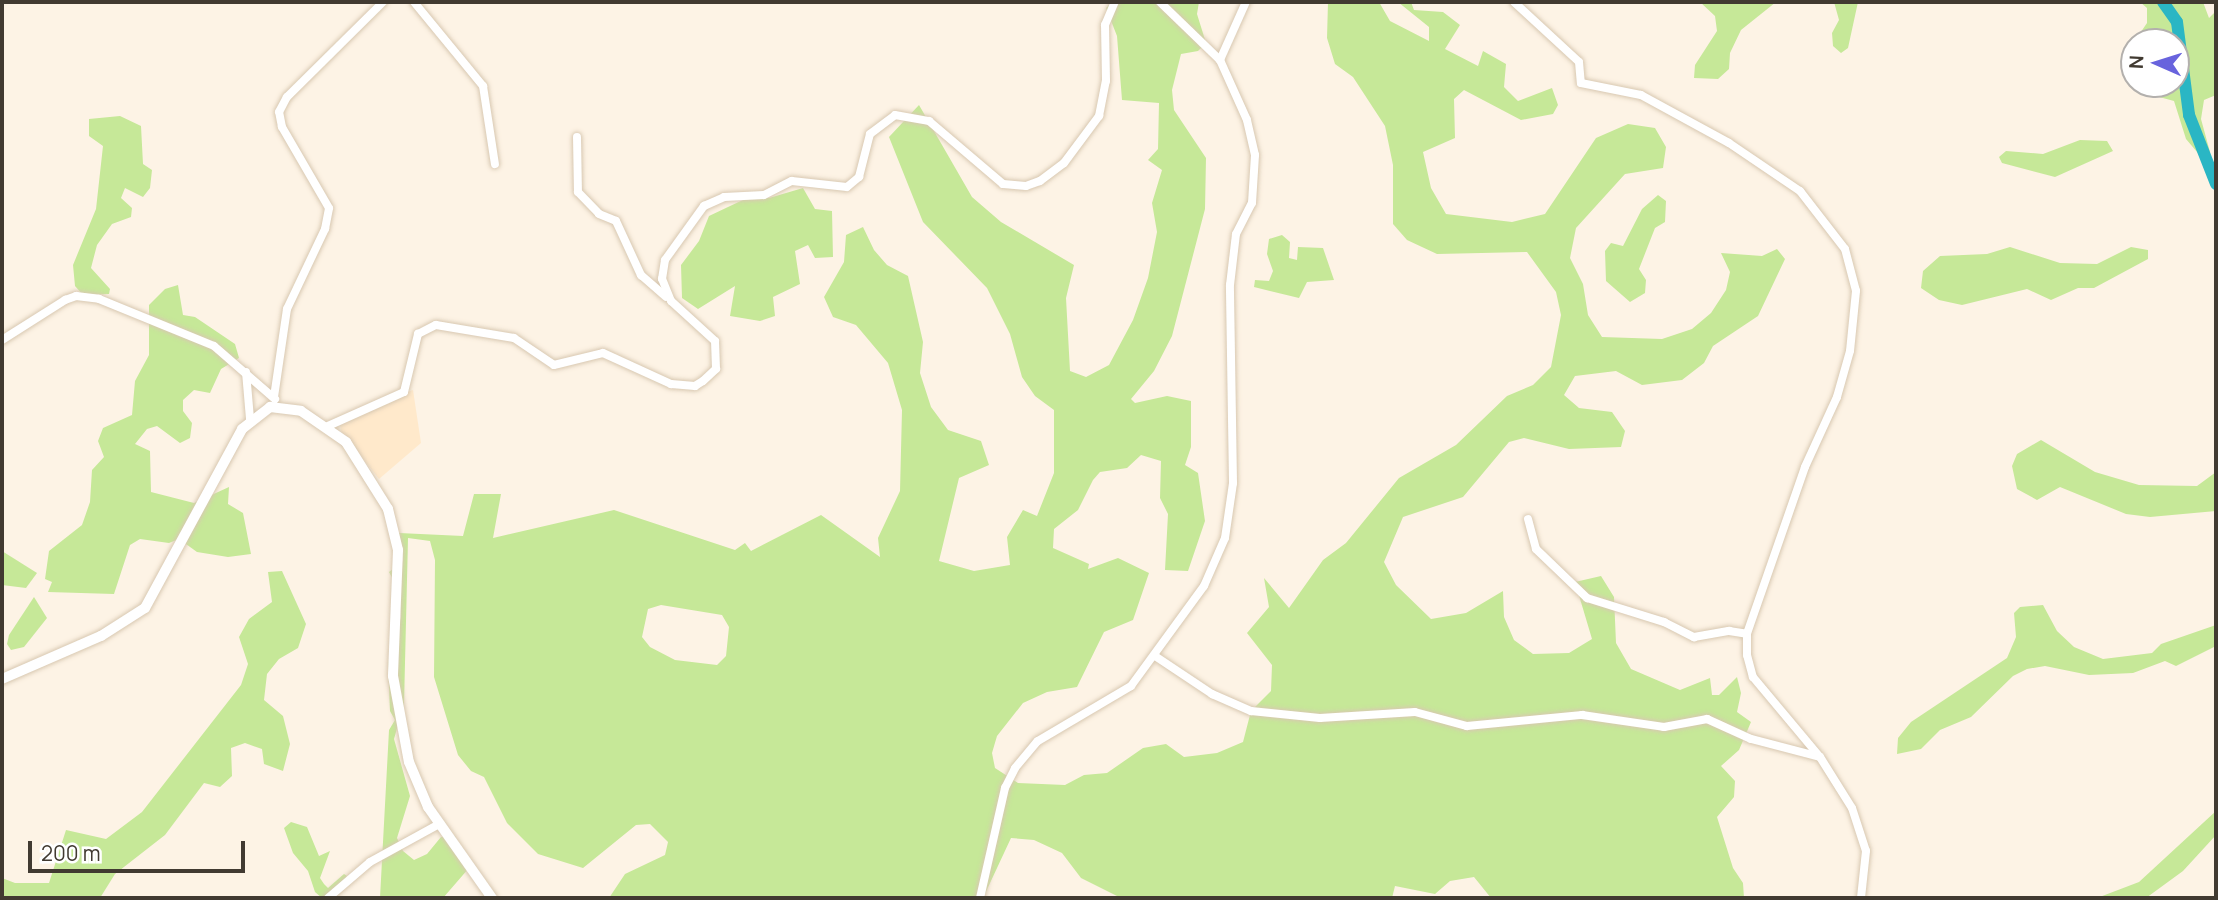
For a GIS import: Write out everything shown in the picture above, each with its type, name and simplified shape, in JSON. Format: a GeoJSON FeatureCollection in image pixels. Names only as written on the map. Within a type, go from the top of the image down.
{"type":"FeatureCollection","features":[{"type":"Feature","properties":{"kind":"street"},"geometry":{"type":"LineString","coordinates":[[277,401],[287,309],[325,229],[330,208],[282,127],[279,112],[287,97],[383,2]]}},
{"type":"Feature","properties":{"kind":"street"},"geometry":{"type":"LineString","coordinates":[[414,2],[483,86],[495,164]]}},
{"type":"Feature","properties":{"kind":"street"},"geometry":{"type":"LineString","coordinates":[[671,301],[662,285],[665,260],[704,206],[724,197],[764,195],[792,181],[847,187],[859,177],[870,134],[887,117],[906,114],[929,121],[1003,184],[1026,186],[1040,181],[1063,163],[1099,116],[1106,81],[1105,24],[1115,2]]}},
{"type":"Feature","properties":{"kind":"street"},"geometry":{"type":"LineString","coordinates":[[980,898],[1001,820],[1004,788],[1015,768],[1038,741],[1126,692],[1205,586],[1225,538],[1231,509],[1230,285],[1236,234],[1252,202],[1255,155],[1247,120],[1220,60],[1208,44],[1188,32],[1160,2]]}},
{"type":"Feature","properties":{"kind":"street"},"geometry":{"type":"LineString","coordinates":[[1220,60],[1226,40],[1246,2]]}},
{"type":"Feature","properties":{"kind":"street"},"geometry":{"type":"LineString","coordinates":[[1514,2],[1579,62],[1581,83],[1641,95],[1728,144],[1800,191],[1845,249],[1856,291],[1850,351],[1837,397],[1805,467],[1747,634],[1753,677],[1839,783],[1862,832],[1866,858],[1861,898]]}},
{"type":"Feature","properties":{"kind":"street"},"geometry":{"type":"LineString","coordinates":[[1208,44],[1226,40]]}},
{"type":"Feature","properties":{"kind":"street"},"geometry":{"type":"LineString","coordinates":[[328,426],[404,392],[418,334],[436,325],[514,338],[554,365],[603,353],[671,384],[695,386],[716,369],[718,351],[707,330],[641,275],[616,221],[599,214],[578,192],[577,137]]}},
{"type":"Feature","properties":{"kind":"street"},"geometry":{"type":"LineString","coordinates":[[2,340],[65,300],[87,297],[204,340],[245,369],[277,401],[328,426],[369,471],[394,524],[398,550],[394,692],[409,762],[439,824],[492,898]]}},
{"type":"Feature","properties":{"kind":"street"},"geometry":{"type":"LineString","coordinates":[[245,369],[250,419]]}},
{"type":"Feature","properties":{"kind":"street"},"geometry":{"type":"LineString","coordinates":[[2,679],[101,636],[145,608],[250,419],[277,401]]}},
{"type":"Feature","properties":{"kind":"street"},"geometry":{"type":"LineString","coordinates":[[1528,519],[1536,549],[1587,598],[1664,622],[1694,637],[1729,631],[1747,634]]}},
{"type":"Feature","properties":{"kind":"street"},"geometry":{"type":"LineString","coordinates":[[1155,656],[1212,694],[1251,711],[1320,718],[1415,712],[1467,726],[1582,715],[1664,727],[1707,719],[1751,739],[1820,757]]}},
{"type":"Feature","properties":{"kind":"street"},"geometry":{"type":"LineString","coordinates":[[328,898],[370,862],[439,824]]}},
{"type":"Feature","properties":{"kind":"shaded area"},"geometry":{"type":"Polygon","coordinates":[[[413,390],[421,443],[379,479],[341,431],[339,417],[413,390]]]}},
{"type":"Feature","properties":{"kind":"green space"},"geometry":{"type":"Polygon","coordinates":[[[1112,2],[1199,2],[1197,14],[1206,43],[1198,51],[1181,54],[1172,90],[1174,110],[1206,158],[1205,209],[1172,336],[1154,371],[1131,399],[1135,403],[1167,396],[1191,401],[1191,447],[1185,465],[1198,473],[1205,521],[1188,571],[1165,570],[1168,514],[1160,498],[1161,461],[1141,455],[1127,468],[1100,472],[1093,480],[1078,510],[1054,529],[1053,548],[1089,564],[1088,569],[1118,558],[1149,573],[1133,620],[1104,632],[1077,687],[1047,692],[1023,703],[997,736],[992,753],[995,768],[1018,783],[1065,785],[1084,775],[1107,773],[1143,748],[1166,744],[1184,757],[1217,753],[1243,742],[1251,711],[1271,691],[1272,665],[1247,633],[1269,607],[1264,578],[1289,608],[1323,560],[1346,543],[1399,478],[1456,445],[1507,396],[1533,385],[1551,367],[1561,315],[1556,292],[1527,252],[1437,254],[1407,240],[1393,224],[1393,165],[1385,126],[1353,77],[1335,64],[1327,38],[1328,2],[1379,2],[1390,21],[1429,41],[1429,27],[1398,2],[1411,2],[1414,10],[1443,12],[1460,25],[1445,49],[1478,66],[1483,51],[1506,64],[1504,87],[1518,101],[1552,88],[1558,105],[1553,114],[1521,120],[1464,90],[1454,99],[1455,138],[1423,152],[1431,188],[1446,214],[1512,222],[1545,214],[1596,138],[1628,124],[1655,128],[1666,147],[1663,168],[1625,174],[1576,228],[1570,258],[1583,284],[1588,315],[1602,337],[1662,339],[1692,329],[1711,313],[1726,290],[1730,272],[1721,253],[1762,256],[1777,249],[1785,259],[1758,316],[1713,346],[1704,363],[1682,380],[1642,385],[1616,371],[1575,376],[1564,395],[1579,408],[1612,412],[1625,431],[1621,447],[1569,449],[1524,438],[1509,442],[1463,497],[1403,517],[1384,562],[1396,585],[1431,619],[1466,613],[1503,591],[1504,617],[1514,640],[1533,654],[1569,653],[1592,639],[1575,582],[1601,576],[1614,597],[1616,643],[1631,669],[1680,690],[1710,678],[1712,695],[1719,695],[1737,677],[1741,693],[1737,712],[1751,722],[1739,750],[1721,766],[1735,781],[1734,797],[1717,817],[1733,868],[1743,883],[1744,898],[1491,898],[1474,877],[1450,881],[1435,894],[1395,886],[1392,898],[1121,898],[1081,878],[1062,853],[1034,840],[1011,838],[983,898],[609,898],[625,874],[665,855],[668,842],[650,824],[636,825],[583,868],[538,854],[507,823],[484,777],[471,771],[458,755],[434,677],[435,560],[430,541],[408,538],[404,704],[394,739],[410,796],[397,838],[403,851],[414,860],[427,854],[441,837],[455,836],[469,868],[443,898],[380,898],[389,730],[395,720],[390,711],[388,664],[401,617],[398,589],[389,572],[403,561],[399,533],[463,536],[474,494],[501,494],[493,538],[614,510],[735,550],[745,543],[751,551],[821,515],[880,557],[878,538],[900,491],[902,410],[888,363],[856,325],[833,317],[824,297],[844,262],[846,235],[863,227],[874,250],[887,265],[908,276],[923,342],[920,373],[931,407],[948,430],[981,441],[989,465],[959,478],[939,561],[974,571],[1010,565],[1007,537],[1023,510],[1037,516],[1054,473],[1054,410],[1035,396],[1022,377],[1010,334],[987,288],[923,222],[889,137],[919,105],[972,197],[1001,222],[1074,265],[1066,298],[1070,371],[1086,377],[1109,365],[1133,320],[1148,278],[1157,232],[1152,203],[1162,170],[1148,160],[1158,149],[1159,103],[1122,100],[1117,36],[1106,8],[1112,2]],[[661,605],[648,609],[642,637],[650,647],[675,660],[717,665],[726,656],[729,627],[722,615],[661,605]]]}},
{"type":"Feature","properties":{"kind":"green space"},"geometry":{"type":"Polygon","coordinates":[[[1700,2],[1776,2],[1741,30],[1730,53],[1729,69],[1718,79],[1694,78],[1695,65],[1717,31],[1715,16],[1700,2]]]}},
{"type":"Feature","properties":{"kind":"green space"},"geometry":{"type":"Polygon","coordinates":[[[1834,2],[1858,2],[1848,48],[1841,53],[1833,46],[1832,33],[1839,20],[1834,2]]]}},
{"type":"Feature","properties":{"kind":"green space"},"geometry":{"type":"Polygon","coordinates":[[[2140,2],[2203,2],[2209,18],[2216,11],[2216,95],[2204,100],[2201,119],[2210,152],[2203,159],[2186,139],[2174,101],[2163,98],[2190,98],[2190,28],[2144,28],[2147,23],[2147,8],[2140,2]]]}},
{"type":"Feature","properties":{"kind":"green space"},"geometry":{"type":"Polygon","coordinates":[[[120,116],[141,126],[143,164],[152,170],[150,188],[143,197],[125,188],[121,198],[132,208],[131,217],[112,224],[97,245],[91,268],[110,289],[109,294],[83,295],[75,286],[73,265],[96,209],[103,146],[89,136],[89,119],[120,116]]]}},
{"type":"Feature","properties":{"kind":"green space"},"geometry":{"type":"Polygon","coordinates":[[[2080,140],[2107,141],[2113,151],[2055,177],[2002,163],[1999,157],[2006,151],[2043,154],[2080,140]]]}},
{"type":"Feature","properties":{"kind":"green space"},"geometry":{"type":"Polygon","coordinates":[[[803,188],[815,209],[832,211],[833,257],[815,258],[808,245],[795,251],[800,284],[773,297],[775,316],[760,321],[730,316],[735,286],[698,309],[682,298],[681,265],[699,241],[709,216],[747,198],[769,198],[803,188]]]}},
{"type":"Feature","properties":{"kind":"green space"},"geometry":{"type":"Polygon","coordinates":[[[1658,195],[1666,201],[1665,222],[1655,228],[1639,269],[1646,280],[1645,293],[1630,302],[1606,281],[1605,251],[1611,243],[1623,246],[1642,209],[1658,195]]]}},
{"type":"Feature","properties":{"kind":"green space"},"geometry":{"type":"Polygon","coordinates":[[[1282,235],[1290,242],[1289,258],[1297,260],[1298,247],[1323,248],[1334,280],[1307,282],[1299,298],[1254,287],[1255,280],[1269,281],[1273,271],[1267,254],[1269,239],[1282,235]]]}},
{"type":"Feature","properties":{"kind":"green space"},"geometry":{"type":"Polygon","coordinates":[[[2010,247],[2060,263],[2097,264],[2131,247],[2148,250],[2148,259],[2094,288],[2078,288],[2051,300],[2027,289],[1962,305],[1939,300],[1921,288],[1923,271],[1940,256],[1987,254],[2010,247]]]}},
{"type":"Feature","properties":{"kind":"green space"},"geometry":{"type":"Polygon","coordinates":[[[178,285],[183,315],[195,317],[235,344],[239,358],[221,369],[210,393],[194,390],[183,400],[183,411],[192,423],[190,438],[180,443],[157,426],[147,429],[135,444],[150,451],[151,492],[194,503],[229,487],[228,504],[243,513],[251,554],[228,557],[197,552],[179,539],[169,543],[140,539],[130,545],[114,594],[48,592],[52,582],[45,579],[49,551],[82,525],[90,502],[92,470],[104,457],[98,441],[103,428],[132,415],[135,381],[149,355],[149,305],[165,289],[178,285]]]}},
{"type":"Feature","properties":{"kind":"green space"},"geometry":{"type":"Polygon","coordinates":[[[2041,440],[2095,472],[2139,485],[2197,486],[2216,472],[2216,511],[2150,517],[2126,514],[2060,487],[2037,500],[2017,489],[2012,466],[2017,454],[2041,440]]]}},
{"type":"Feature","properties":{"kind":"green space"},"geometry":{"type":"Polygon","coordinates":[[[2,551],[37,573],[26,588],[2,585],[2,551]]]}},
{"type":"Feature","properties":{"kind":"green space"},"geometry":{"type":"Polygon","coordinates":[[[282,571],[306,624],[298,648],[279,659],[267,674],[264,700],[283,716],[290,744],[283,771],[264,764],[262,749],[245,743],[231,748],[232,776],[220,787],[204,783],[165,835],[115,874],[100,898],[2,898],[2,878],[15,883],[49,883],[66,830],[106,839],[142,812],[241,685],[248,664],[239,637],[249,619],[272,602],[268,572],[282,571]]]}},
{"type":"Feature","properties":{"kind":"green space"},"geometry":{"type":"Polygon","coordinates":[[[34,597],[47,618],[24,647],[11,650],[7,644],[9,635],[34,597]]]}},
{"type":"Feature","properties":{"kind":"green space"},"geometry":{"type":"Polygon","coordinates":[[[2043,605],[2057,631],[2074,647],[2103,659],[2152,653],[2161,644],[2216,625],[2216,646],[2176,666],[2165,661],[2133,673],[2089,675],[2045,666],[2027,669],[2013,676],[1971,717],[1940,730],[1921,749],[1897,754],[1898,738],[1911,722],[2007,658],[2016,637],[2014,613],[2020,607],[2043,605]]]}},
{"type":"Feature","properties":{"kind":"green space"},"geometry":{"type":"Polygon","coordinates":[[[2216,811],[2216,835],[2183,871],[2146,898],[2097,898],[2139,882],[2216,811]]]}},
{"type":"Feature","properties":{"kind":"green space"},"geometry":{"type":"Polygon","coordinates":[[[291,822],[307,827],[319,856],[330,851],[320,878],[328,888],[344,874],[347,876],[336,898],[322,898],[315,892],[308,871],[293,853],[284,828],[291,822]]]}},
{"type":"Feature","properties":{"kind":"waterway"},"geometry":{"type":"LineString","coordinates":[[2163,2],[2177,22],[2189,115],[2216,184]]}}]}
